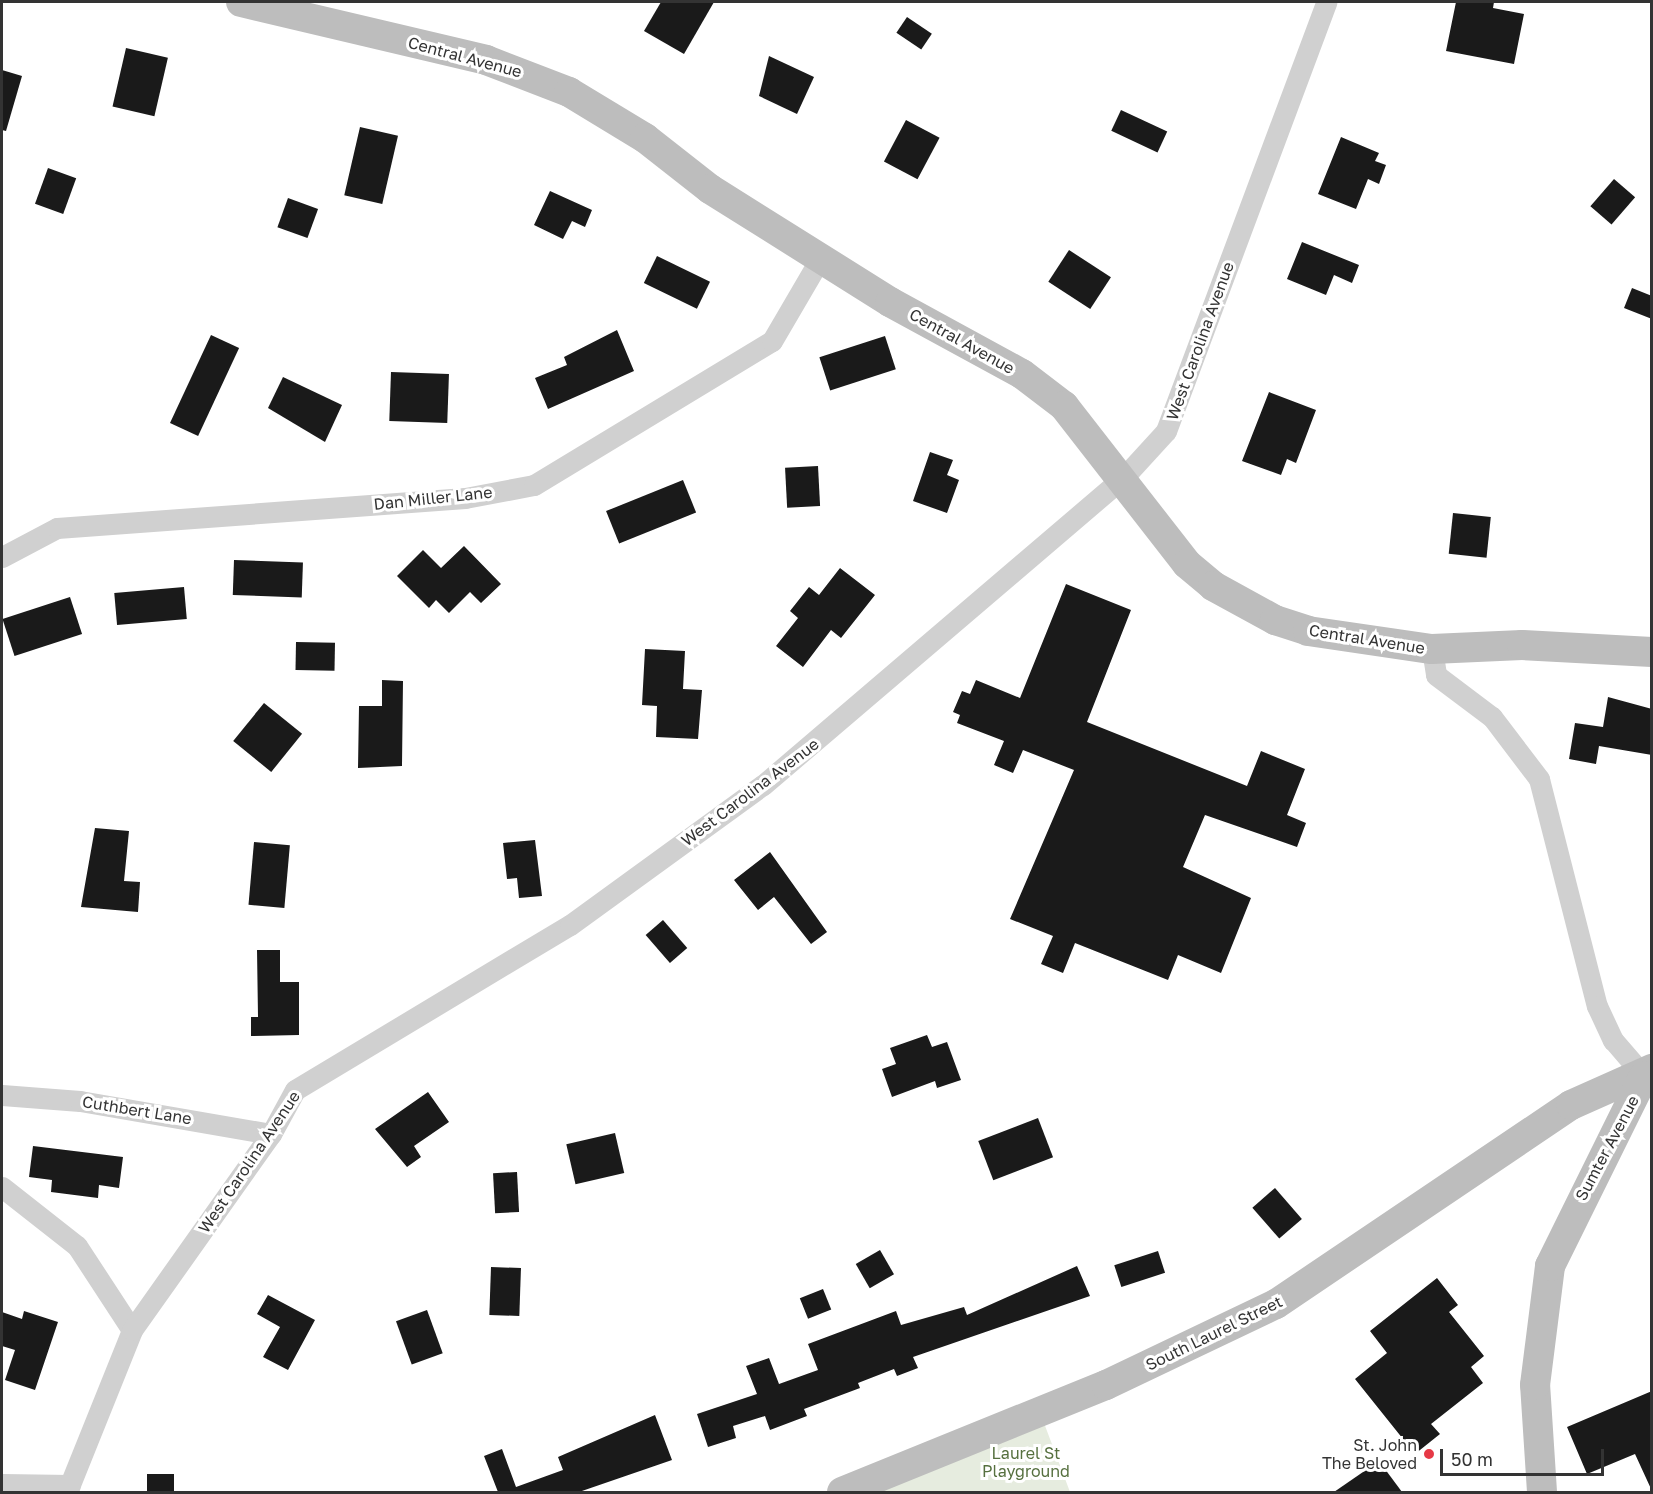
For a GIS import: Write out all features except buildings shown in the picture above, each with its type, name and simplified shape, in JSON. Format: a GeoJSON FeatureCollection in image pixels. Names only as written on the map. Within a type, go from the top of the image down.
{"type":"FeatureCollection","features":[{"type":"Feature","properties":{"kind":"street","name":"Central Avenue"},"geometry":{"type":"LineString","coordinates":[[241,2],[529,74],[645,138],[710,189],[1022,375],[1084,424],[1124,477],[1166,542],[1213,586],[1243,605],[1308,631],[1432,649],[1522,645],[1652,652]]}},
{"type":"Feature","properties":{"kind":"street","name":"West Carolina Avenue"},"geometry":{"type":"LineString","coordinates":[[69,1489],[132,1330],[271,1134],[295,1090],[570,925],[809,750],[1124,477],[1166,431],[1326,2]]}},
{"type":"Feature","properties":{"kind":"street","name":"Dan Miller Lane"},"geometry":{"type":"LineString","coordinates":[[2,557],[57,528],[465,498],[534,485],[772,341],[821,257]]}},
{"type":"Feature","properties":{"kind":"street","name":"Sumter Avenue"},"geometry":{"type":"LineString","coordinates":[[1432,649],[1436,675],[1492,717],[1539,779],[1597,1006],[1613,1040],[1648,1073],[1550,1266],[1535,1385],[1542,1492]]}},
{"type":"Feature","properties":{"kind":"street","name":"South Laurel Street"},"geometry":{"type":"LineString","coordinates":[[842,1492],[1106,1385],[1276,1304],[1571,1105],[1648,1073]]}},
{"type":"Feature","properties":{"kind":"street","name":"Cuthbert Lane"},"geometry":{"type":"LineString","coordinates":[[2,1095],[80,1101],[271,1134]]}},
{"type":"Feature","properties":{"kind":"street"},"geometry":{"type":"LineString","coordinates":[[2,1187],[77,1246],[132,1330]]}},
{"type":"Feature","properties":{"kind":"street"},"geometry":{"type":"LineString","coordinates":[[2,1484],[69,1489]]}},
{"type":"Feature","properties":{"kind":"green space","name":"Laurel St Playground"},"geometry":{"type":"Polygon","coordinates":[[[1044,1423],[1070,1492],[874,1492],[1044,1423]]]}},
{"type":"Feature","properties":{"kind":"place","name":"St. John The Beloved"},"geometry":{"type":"Point","coordinates":[1429,1454]}}]}
